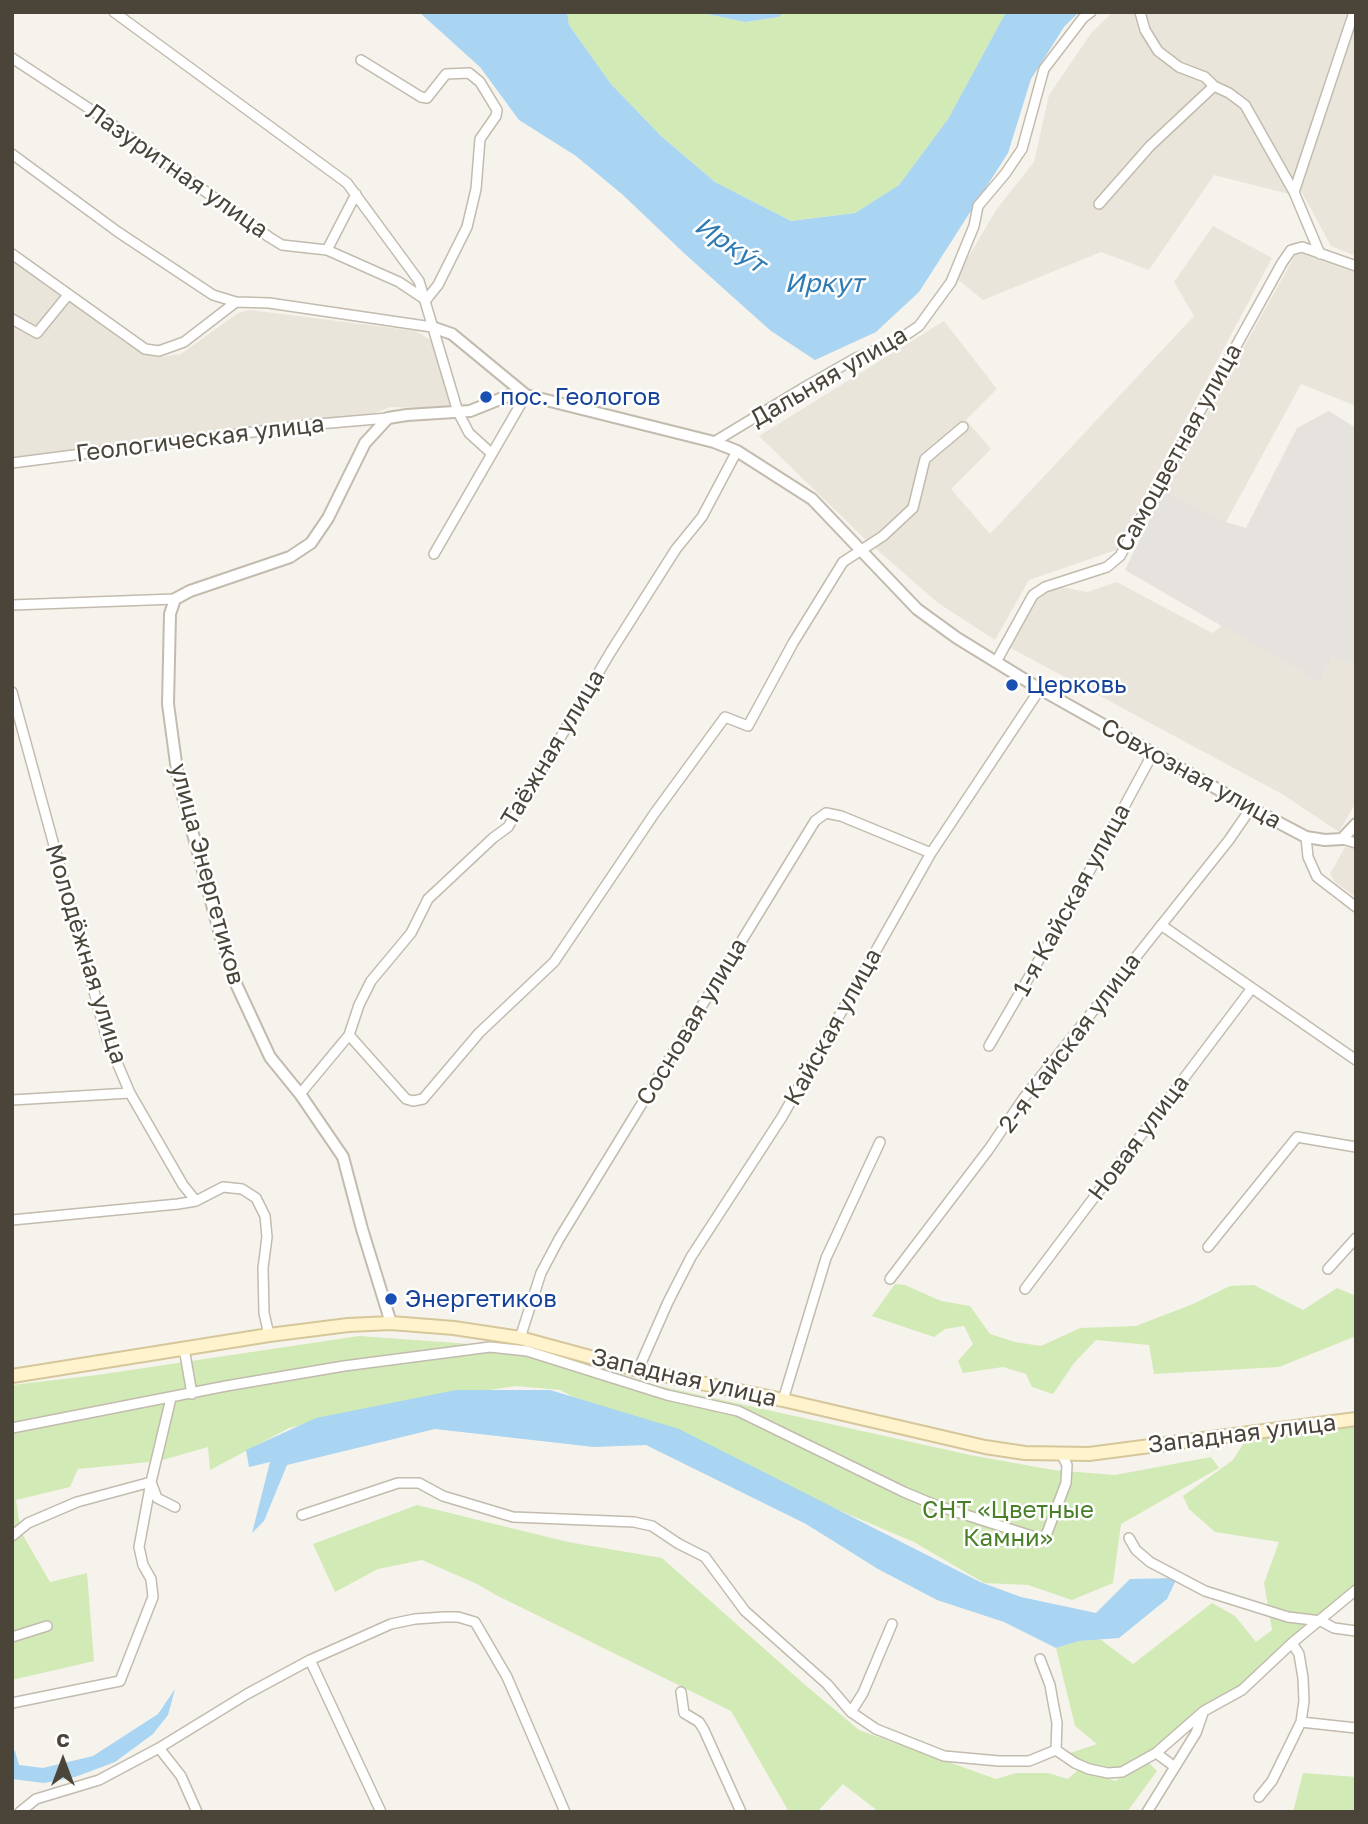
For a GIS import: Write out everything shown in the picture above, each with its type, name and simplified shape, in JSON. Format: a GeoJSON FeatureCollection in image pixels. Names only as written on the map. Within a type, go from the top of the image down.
{"type":"FeatureCollection","features":[{"type":"Feature","properties":{"kind":"main road","name":"Западная улица"},"geometry":{"type":"LineString","coordinates":[[12,1377],[269,1335],[348,1325],[391,1323],[454,1328],[520,1338],[638,1370],[783,1400],[985,1447],[1026,1453],[1062,1455],[1102,1452],[1356,1419]]}},
{"type":"Feature","properties":{"kind":"street"},"geometry":{"type":"LineString","coordinates":[[114,12],[347,183],[419,281],[458,412],[469,433],[491,453]]}},
{"type":"Feature","properties":{"kind":"street","name":"Дальняя улица"},"geometry":{"type":"LineString","coordinates":[[714,442],[856,358],[897,341],[919,326],[951,282],[974,226],[978,206],[1022,149],[1044,69],[1083,18],[1091,12]]}},
{"type":"Feature","properties":{"kind":"street"},"geometry":{"type":"LineString","coordinates":[[1139,12],[1157,51],[1179,67],[1205,77],[1214,86],[1245,105],[1294,192],[1320,254]]}},
{"type":"Feature","properties":{"kind":"street"},"geometry":{"type":"LineString","coordinates":[[1294,192],[1354,12]]}},
{"type":"Feature","properties":{"kind":"street","name":"Лазуритная улица"},"geometry":{"type":"LineString","coordinates":[[12,58],[96,113],[282,245],[327,250],[399,282],[426,300]]}},
{"type":"Feature","properties":{"kind":"street"},"geometry":{"type":"LineString","coordinates":[[361,60],[421,97],[427,98],[446,74],[469,73],[480,82],[497,110],[496,116],[480,139],[476,189],[467,227],[438,285],[426,300]]}},
{"type":"Feature","properties":{"kind":"street"},"geometry":{"type":"LineString","coordinates":[[1099,204],[1150,146],[1214,86]]}},
{"type":"Feature","properties":{"kind":"street"},"geometry":{"type":"LineString","coordinates":[[12,154],[129,239],[213,295],[236,302],[269,303],[432,327]]}},
{"type":"Feature","properties":{"kind":"street"},"geometry":{"type":"LineString","coordinates":[[327,250],[356,194]]}},
{"type":"Feature","properties":{"kind":"street","name":"Самоцветная улица"},"geometry":{"type":"LineString","coordinates":[[996,662],[1033,595],[1045,587],[1107,567],[1120,556],[1291,250],[1302,247],[1356,266]]}},
{"type":"Feature","properties":{"kind":"street"},"geometry":{"type":"LineString","coordinates":[[12,254],[145,349],[159,351],[184,342],[236,302]]}},
{"type":"Feature","properties":{"kind":"street"},"geometry":{"type":"LineString","coordinates":[[12,319],[37,333],[68,295]]}},
{"type":"Feature","properties":{"kind":"street","name":"Совхозная улица"},"geometry":{"type":"LineString","coordinates":[[432,327],[452,334],[526,395],[714,442],[737,451],[812,499],[917,609],[996,662],[1306,837],[1342,839],[1356,843]]}},
{"type":"Feature","properties":{"kind":"street"},"geometry":{"type":"LineString","coordinates":[[12,605],[175,599],[207,583],[290,556],[311,543],[328,518],[365,443],[388,418],[470,411],[510,395],[526,395]]}},
{"type":"Feature","properties":{"kind":"street"},"geometry":{"type":"LineString","coordinates":[[434,554],[526,395]]}},
{"type":"Feature","properties":{"kind":"street","name":"Геологическая улица"},"geometry":{"type":"LineString","coordinates":[[12,463],[307,425],[388,418]]}},
{"type":"Feature","properties":{"kind":"street"},"geometry":{"type":"LineString","coordinates":[[349,1035],[406,1099],[423,1099],[479,1033],[554,962],[654,814],[725,717],[748,726],[793,643],[843,562],[883,536],[913,508],[925,459],[963,427]]}},
{"type":"Feature","properties":{"kind":"street","name":"Таёжная улица"},"geometry":{"type":"LineString","coordinates":[[300,1094],[349,1035],[359,1005],[372,981],[411,933],[428,899],[508,827],[610,653],[676,549],[702,516],[737,451]]}},
{"type":"Feature","properties":{"kind":"street","name":"улица Энергетиков"},"geometry":{"type":"LineString","coordinates":[[175,599],[170,614],[168,636],[168,704],[178,779],[220,938],[237,986],[270,1057],[300,1094],[343,1157],[391,1323]]}},
{"type":"Feature","properties":{"kind":"street","name":"Кайская улица"},"geometry":{"type":"LineString","coordinates":[[638,1370],[691,1257],[782,1117],[931,853],[1040,689]]}},
{"type":"Feature","properties":{"kind":"street","name":"Молодёжная улица"},"geometry":{"type":"LineString","coordinates":[[12,692],[107,1039],[130,1093],[183,1185],[196,1201]]}},
{"type":"Feature","properties":{"kind":"street","name":"1-я Кайская улица"},"geometry":{"type":"LineString","coordinates":[[989,1046],[1076,896],[1153,753]]}},
{"type":"Feature","properties":{"kind":"street","name":"2-я Кайская улица"},"geometry":{"type":"LineString","coordinates":[[890,1279],[989,1149],[1023,1099],[1229,840],[1251,808]]}},
{"type":"Feature","properties":{"kind":"street","name":"Сосновая улица"},"geometry":{"type":"LineString","coordinates":[[520,1338],[541,1273],[559,1239],[815,821],[826,813],[841,816],[931,853]]}},
{"type":"Feature","properties":{"kind":"street"},"geometry":{"type":"LineString","coordinates":[[1342,839],[1356,824]]}},
{"type":"Feature","properties":{"kind":"street"},"geometry":{"type":"LineString","coordinates":[[1306,837],[1308,857],[1317,877],[1356,907]]}},
{"type":"Feature","properties":{"kind":"street"},"geometry":{"type":"LineString","coordinates":[[1161,925],[1356,1060]]}},
{"type":"Feature","properties":{"kind":"street","name":"Новая улица"},"geometry":{"type":"LineString","coordinates":[[1025,1289],[1252,988]]}},
{"type":"Feature","properties":{"kind":"street"},"geometry":{"type":"LineString","coordinates":[[12,1100],[130,1093]]}},
{"type":"Feature","properties":{"kind":"street"},"geometry":{"type":"LineString","coordinates":[[1208,1247],[1297,1136],[1356,1146]]}},
{"type":"Feature","properties":{"kind":"street"},"geometry":{"type":"LineString","coordinates":[[783,1400],[826,1258],[880,1142]]}},
{"type":"Feature","properties":{"kind":"street"},"geometry":{"type":"LineString","coordinates":[[12,1220],[196,1201],[223,1186],[242,1188],[256,1198],[265,1216],[267,1237],[263,1268],[264,1313],[269,1335]]}},
{"type":"Feature","properties":{"kind":"street"},"geometry":{"type":"LineString","coordinates":[[1328,1269],[1356,1238]]}},
{"type":"Feature","properties":{"kind":"street"},"geometry":{"type":"LineString","coordinates":[[12,1428],[331,1368],[490,1347],[527,1351],[667,1395],[738,1411],[914,1496],[1038,1538],[1043,1538],[1047,1533],[1066,1483],[1067,1465],[1062,1455]]}},
{"type":"Feature","properties":{"kind":"street"},"geometry":{"type":"LineString","coordinates":[[184,1348],[192,1394]]}},
{"type":"Feature","properties":{"kind":"street"},"geometry":{"type":"LineString","coordinates":[[12,1703],[120,1681],[152,1597],[151,1579],[143,1565],[139,1547],[171,1398]]}},
{"type":"Feature","properties":{"kind":"street"},"geometry":{"type":"LineString","coordinates":[[151,1482],[158,1497],[175,1507]]}},
{"type":"Feature","properties":{"kind":"street"},"geometry":{"type":"LineString","coordinates":[[12,1536],[28,1523],[77,1503],[151,1482]]}},
{"type":"Feature","properties":{"kind":"street"},"geometry":{"type":"LineString","coordinates":[[302,1515],[398,1483],[419,1483],[443,1496],[513,1517],[634,1522],[652,1526],[705,1557],[745,1611],[827,1684],[851,1713],[876,1729],[944,1756],[999,1762],[1029,1760],[1056,1750]]}},
{"type":"Feature","properties":{"kind":"street"},"geometry":{"type":"LineString","coordinates":[[1129,1538],[1136,1550],[1150,1562],[1205,1591],[1254,1608],[1356,1631]]}},
{"type":"Feature","properties":{"kind":"street"},"geometry":{"type":"LineString","coordinates":[[1056,1750],[1089,1769],[1108,1773],[1122,1772],[1156,1753],[1204,1711],[1242,1690],[1292,1643],[1356,1590]]}},
{"type":"Feature","properties":{"kind":"street"},"geometry":{"type":"LineString","coordinates":[[20,1812],[36,1799],[99,1780],[159,1748],[247,1693],[310,1660],[391,1625],[415,1619],[458,1617],[475,1622],[507,1677],[565,1812]]}},
{"type":"Feature","properties":{"kind":"street"},"geometry":{"type":"LineString","coordinates":[[851,1713],[863,1693],[892,1624]]}},
{"type":"Feature","properties":{"kind":"street"},"geometry":{"type":"LineString","coordinates":[[12,1637],[47,1626]]}},
{"type":"Feature","properties":{"kind":"street"},"geometry":{"type":"LineString","coordinates":[[1259,1797],[1272,1781],[1301,1722],[1303,1678],[1298,1654],[1292,1643]]}},
{"type":"Feature","properties":{"kind":"street"},"geometry":{"type":"LineString","coordinates":[[1040,1659],[1057,1723],[1056,1750]]}},
{"type":"Feature","properties":{"kind":"street"},"geometry":{"type":"LineString","coordinates":[[310,1660],[381,1812]]}},
{"type":"Feature","properties":{"kind":"street"},"geometry":{"type":"LineString","coordinates":[[681,1692],[684,1713],[699,1722],[704,1730],[741,1812]]}},
{"type":"Feature","properties":{"kind":"street"},"geometry":{"type":"LineString","coordinates":[[1147,1812],[1196,1733],[1204,1711]]}},
{"type":"Feature","properties":{"kind":"street"},"geometry":{"type":"LineString","coordinates":[[1301,1722],[1356,1728]]}},
{"type":"Feature","properties":{"kind":"street"},"geometry":{"type":"LineString","coordinates":[[159,1748],[181,1776],[197,1812]]}},
{"type":"Feature","properties":{"kind":"street"},"geometry":{"type":"LineString","coordinates":[[1156,1753],[1175,1768]]}},
{"type":"Feature","properties":{"kind":"shaded area"},"geometry":{"type":"Polygon","coordinates":[[[1113,12],[1347,12],[1289,194],[1214,175],[1149,270],[1101,252],[983,300],[956,278],[996,210],[1034,162],[1049,95],[1092,32],[1113,12]]]}},
{"type":"Feature","properties":{"kind":"shaded area"},"geometry":{"type":"Polygon","coordinates":[[[1356,22],[1356,256],[1331,246],[1300,189],[1356,22]]]}},
{"type":"Feature","properties":{"kind":"shaded area"},"geometry":{"type":"Polygon","coordinates":[[[1213,226],[1272,258],[1116,550],[1029,580],[995,640],[938,603],[867,541],[759,436],[944,321],[997,389],[966,420],[991,449],[951,489],[990,534],[1194,316],[1174,282],[1213,226]]]}},
{"type":"Feature","properties":{"kind":"shaded area"},"geometry":{"type":"Polygon","coordinates":[[[1297,252],[1356,273],[1356,406],[1301,384],[1226,522],[1164,490],[1297,252]]]}},
{"type":"Feature","properties":{"kind":"shaded area"},"geometry":{"type":"Polygon","coordinates":[[[12,260],[141,353],[161,357],[181,354],[238,313],[250,310],[416,331],[432,341],[453,403],[448,409],[391,407],[375,413],[12,457],[12,260]]]}},
{"type":"Feature","properties":{"kind":"shaded area"},"geometry":{"type":"Polygon","coordinates":[[[1329,411],[1356,428],[1356,666],[1333,657],[1320,683],[1125,570],[1164,490],[1226,522],[1246,528],[1297,428],[1329,411]]]}},
{"type":"Feature","properties":{"kind":"shaded area"},"geometry":{"type":"Polygon","coordinates":[[[1117,582],[1212,633],[1222,626],[1320,683],[1333,657],[1356,666],[1356,802],[1339,832],[1282,794],[1007,646],[1040,583],[1087,592],[1117,582]]]}},
{"type":"Feature","properties":{"kind":"shaded area"},"geometry":{"type":"Polygon","coordinates":[[[1345,847],[1356,849],[1356,897],[1335,882],[1330,874],[1345,847]]]}},
{"type":"Feature","properties":{"kind":"green space"},"geometry":{"type":"Polygon","coordinates":[[[567,12],[697,12],[745,22],[779,17],[784,12],[1006,12],[948,119],[899,185],[855,213],[791,221],[715,182],[661,136],[611,84],[569,25],[567,12]]]}},
{"type":"Feature","properties":{"kind":"green space"},"geometry":{"type":"Polygon","coordinates":[[[895,1284],[905,1285],[941,1301],[970,1306],[990,1334],[1041,1346],[1080,1328],[1136,1326],[1230,1286],[1254,1285],[1303,1310],[1337,1288],[1356,1296],[1356,1336],[1279,1367],[1154,1374],[1149,1345],[1096,1340],[1074,1363],[1053,1394],[1032,1387],[1026,1374],[1003,1367],[963,1373],[958,1361],[973,1344],[964,1326],[945,1329],[934,1337],[872,1316],[895,1284]]]}},
{"type":"Feature","properties":{"kind":"green space","name":"СНТ «Цветные Камни»"},"geometry":{"type":"Polygon","coordinates":[[[359,1336],[512,1347],[619,1377],[970,1455],[1053,1470],[1115,1475],[1211,1457],[1219,1468],[1121,1524],[1113,1583],[1072,1600],[1028,1585],[984,1583],[914,1542],[582,1402],[560,1390],[516,1386],[396,1404],[289,1428],[210,1470],[208,1447],[159,1461],[78,1469],[70,1487],[16,1500],[21,1532],[50,1582],[87,1573],[94,1661],[12,1680],[12,1385],[359,1336]]]}},
{"type":"Feature","properties":{"kind":"green space"},"geometry":{"type":"Polygon","coordinates":[[[1356,1419],[1356,1590],[1242,1690],[1204,1711],[1141,1763],[1108,1773],[1064,1755],[1097,1744],[1075,1726],[1056,1648],[1079,1641],[1100,1639],[1133,1664],[1212,1603],[1235,1616],[1256,1642],[1272,1630],[1264,1583],[1279,1542],[1215,1532],[1189,1509],[1183,1496],[1233,1460],[1250,1433],[1356,1419]]]}},
{"type":"Feature","properties":{"kind":"green space"},"geometry":{"type":"Polygon","coordinates":[[[417,1505],[568,1542],[662,1558],[859,1730],[996,1779],[1016,1773],[1048,1773],[1068,1779],[1080,1768],[1115,1781],[1147,1761],[1157,1771],[1127,1812],[879,1812],[843,1784],[817,1812],[789,1812],[731,1711],[477,1584],[422,1560],[378,1569],[335,1592],[313,1544],[417,1505]]]}},
{"type":"Feature","properties":{"kind":"green space"},"geometry":{"type":"Polygon","coordinates":[[[1303,1773],[1356,1777],[1356,1812],[1293,1812],[1303,1773]]]}},
{"type":"Feature","properties":{"kind":"water","name":"Иркут"},"geometry":{"type":"Polygon","coordinates":[[[419,12],[567,12],[569,25],[611,84],[661,136],[715,182],[791,221],[855,213],[899,185],[948,119],[1006,12],[1079,12],[1064,27],[1031,79],[1008,153],[919,292],[876,332],[815,360],[771,331],[623,195],[576,156],[519,120],[480,67],[419,12]]]}},
{"type":"Feature","properties":{"kind":"water"},"geometry":{"type":"Polygon","coordinates":[[[697,12],[784,12],[779,17],[745,22],[697,12]]]}},
{"type":"Feature","properties":{"kind":"water"},"geometry":{"type":"Polygon","coordinates":[[[456,1390],[550,1390],[679,1429],[980,1582],[1021,1597],[1096,1613],[1130,1579],[1177,1578],[1167,1599],[1119,1638],[1079,1641],[1056,1648],[1004,1622],[937,1600],[878,1569],[806,1524],[646,1445],[594,1447],[435,1429],[287,1465],[264,1521],[252,1533],[270,1462],[249,1467],[246,1450],[316,1418],[456,1390]]]}},
{"type":"Feature","properties":{"kind":"water"},"geometry":{"type":"Polygon","coordinates":[[[175,1689],[168,1715],[153,1734],[115,1762],[75,1777],[44,1783],[12,1779],[12,1750],[15,1751],[19,1765],[43,1768],[93,1756],[158,1714],[175,1689]]]}},
{"type":"Feature","properties":{"kind":"place","name":"пос. Геологов"},"geometry":{"type":"Point","coordinates":[486,397]}},
{"type":"Feature","properties":{"kind":"place","name":"Церковь"},"geometry":{"type":"Point","coordinates":[1012,685]}},
{"type":"Feature","properties":{"kind":"place","name":"Энергетиков"},"geometry":{"type":"Point","coordinates":[391,1299]}},
{"type":"Feature","properties":{"kind":"water label","name":"Ирку́т"},"geometry":{"type":"Point","coordinates":[730,245]}}]}
